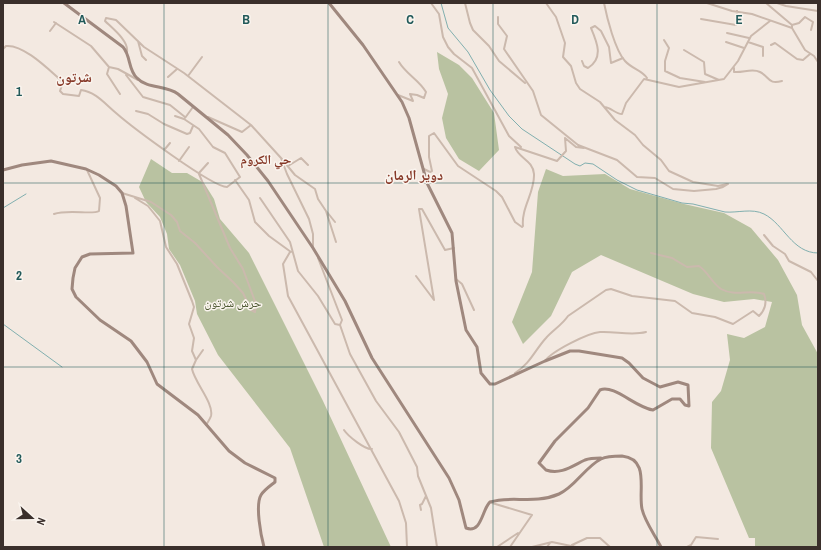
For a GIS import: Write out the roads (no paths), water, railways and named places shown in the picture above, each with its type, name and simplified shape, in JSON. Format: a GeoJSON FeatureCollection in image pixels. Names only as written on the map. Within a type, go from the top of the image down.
{"type":"FeatureCollection","features":[{"type":"Feature","properties":{"kind":"street"},"geometry":{"type":"LineString","coordinates":[[64,3],[116,41],[127,52]]}},
{"type":"Feature","properties":{"kind":"street"},"geometry":{"type":"LineString","coordinates":[[329,3],[361,41],[395,93],[409,118],[427,183],[452,233],[456,279],[466,330],[477,347],[481,373],[485,379],[490,384],[495,384],[516,373],[573,351],[596,353],[625,359],[643,378],[660,387],[678,382],[688,385],[689,406],[685,405],[680,398],[675,398],[653,410],[642,407],[612,389],[600,390],[588,408],[555,441],[539,461],[546,470],[554,472],[570,469],[586,460],[612,456],[625,457],[634,460],[639,464],[642,510],[661,547]]}},
{"type":"Feature","properties":{"kind":"street"},"geometry":{"type":"LineString","coordinates":[[431,3],[439,14],[443,37],[448,47],[474,72],[509,136],[522,148]]}},
{"type":"Feature","properties":{"kind":"street"},"geometry":{"type":"LineString","coordinates":[[465,3],[473,30],[489,46],[500,61],[528,85]]}},
{"type":"Feature","properties":{"kind":"street"},"geometry":{"type":"LineString","coordinates":[[498,16],[498,24],[507,36],[504,49],[534,94],[542,115],[578,145],[617,160],[637,177],[655,178],[674,189],[694,191],[716,189],[728,184],[718,186],[701,184],[672,174],[661,160],[643,145],[635,135],[615,120],[598,100],[582,91],[576,83],[571,66],[563,56],[566,45],[557,19],[546,3]]}},
{"type":"Feature","properties":{"kind":"street"},"geometry":{"type":"LineString","coordinates":[[604,3],[616,44],[623,58],[627,63],[644,74],[648,79]]}},
{"type":"Feature","properties":{"kind":"street"},"geometry":{"type":"LineString","coordinates":[[707,3],[752,14],[792,27],[799,23],[804,17],[812,22],[811,30]]}},
{"type":"Feature","properties":{"kind":"street"},"geometry":{"type":"LineString","coordinates":[[766,3],[792,27],[805,50],[814,56],[818,62]]}},
{"type":"Feature","properties":{"kind":"street"},"geometry":{"type":"LineString","coordinates":[[777,3],[786,6],[818,11]]}},
{"type":"Feature","properties":{"kind":"street"},"geometry":{"type":"LineString","coordinates":[[701,19],[736,25],[737,11]]}},
{"type":"Feature","properties":{"kind":"street"},"geometry":{"type":"LineString","coordinates":[[138,80],[132,71],[127,52],[128,48],[105,19],[116,20],[144,48],[188,76],[251,125],[298,178],[313,187],[326,211],[336,242]]}},
{"type":"Feature","properties":{"kind":"street"},"geometry":{"type":"LineString","coordinates":[[604,107],[613,112],[622,114],[626,103],[644,79],[675,87],[724,79],[734,68],[744,48],[757,29],[770,21]]}},
{"type":"Feature","properties":{"kind":"street"},"geometry":{"type":"LineString","coordinates":[[50,31],[55,23],[91,46],[109,67],[118,69],[138,80],[174,91],[228,135],[247,155],[268,181],[313,248],[342,320],[340,325],[350,354],[376,401],[399,432],[417,467],[418,476],[433,516],[437,547]]}},
{"type":"Feature","properties":{"kind":"street"},"geometry":{"type":"LineString","coordinates":[[582,61],[584,66],[588,68],[597,60],[599,56],[592,28],[595,26],[601,31],[609,47],[611,62],[623,58]]}},
{"type":"Feature","properties":{"kind":"street"},"geometry":{"type":"LineString","coordinates":[[727,33],[750,38]]}},
{"type":"Feature","properties":{"kind":"street"},"geometry":{"type":"LineString","coordinates":[[137,40],[142,56],[146,60]]}},
{"type":"Feature","properties":{"kind":"street"},"geometry":{"type":"LineString","coordinates":[[664,40],[669,48],[665,61],[665,71],[680,78],[706,82]]}},
{"type":"Feature","properties":{"kind":"street"},"geometry":{"type":"LineString","coordinates":[[726,42],[744,48]]}},
{"type":"Feature","properties":{"kind":"street"},"geometry":{"type":"LineString","coordinates":[[748,42],[763,47],[763,56]]}},
{"type":"Feature","properties":{"kind":"street"},"geometry":{"type":"LineString","coordinates":[[771,46],[775,43],[797,59],[803,60],[810,54]]}},
{"type":"Feature","properties":{"kind":"street"},"geometry":{"type":"LineString","coordinates":[[3,49],[6,46],[12,46],[29,54],[63,82],[61,93],[79,96],[81,90],[95,95],[124,120],[165,149],[179,161],[199,173],[225,187],[228,187],[240,177],[240,174],[228,156],[222,151],[213,147],[199,129],[193,126],[170,106],[143,97],[126,74]]}},
{"type":"Feature","properties":{"kind":"street"},"geometry":{"type":"LineString","coordinates":[[684,50],[704,62],[705,74],[720,80]]}},
{"type":"Feature","properties":{"kind":"street"},"geometry":{"type":"LineString","coordinates":[[188,76],[202,57]]}},
{"type":"Feature","properties":{"kind":"street"},"geometry":{"type":"LineString","coordinates":[[395,93],[413,102],[410,94],[426,98],[426,92],[420,83],[404,70],[399,62]]}},
{"type":"Feature","properties":{"kind":"street"},"geometry":{"type":"LineString","coordinates":[[109,67],[107,74],[120,94]]}},
{"type":"Feature","properties":{"kind":"street"},"geometry":{"type":"LineString","coordinates":[[734,68],[734,72],[754,70],[760,72],[776,83],[782,81]]}},
{"type":"Feature","properties":{"kind":"street"},"geometry":{"type":"LineString","coordinates":[[168,77],[177,69]]}},
{"type":"Feature","properties":{"kind":"street"},"geometry":{"type":"LineString","coordinates":[[184,118],[194,107]]}},
{"type":"Feature","properties":{"kind":"street"},"geometry":{"type":"LineString","coordinates":[[136,111],[148,114],[164,124],[187,134],[190,133],[193,126]]}},
{"type":"Feature","properties":{"kind":"street"},"geometry":{"type":"LineString","coordinates":[[176,116],[184,118]]}},
{"type":"Feature","properties":{"kind":"street"},"geometry":{"type":"LineString","coordinates":[[205,117],[242,132],[251,125]]}},
{"type":"Feature","properties":{"kind":"street"},"geometry":{"type":"LineString","coordinates":[[422,167],[426,171],[432,171],[429,157],[429,136],[434,134],[458,166],[496,191],[515,222],[522,227],[522,218],[531,193],[534,174],[533,166],[515,148],[516,146],[554,161],[557,161],[566,151],[564,138],[576,147],[584,148]]}},
{"type":"Feature","properties":{"kind":"street"},"geometry":{"type":"LineString","coordinates":[[165,149],[170,143]]}},
{"type":"Feature","properties":{"kind":"street"},"geometry":{"type":"LineString","coordinates":[[179,161],[189,147]]}},
{"type":"Feature","properties":{"kind":"street"},"geometry":{"type":"LineString","coordinates":[[281,158],[286,174],[309,219],[313,234],[313,248]]}},
{"type":"Feature","properties":{"kind":"street"},"geometry":{"type":"LineString","coordinates":[[288,166],[301,158],[308,165]]}},
{"type":"Feature","properties":{"kind":"street"},"geometry":{"type":"LineString","coordinates":[[3,170],[22,165],[51,161],[86,169],[110,182],[122,193],[157,205],[171,215],[177,222],[180,231],[195,243],[217,268],[234,282],[243,293],[251,310],[255,312],[256,304],[245,273],[230,248],[199,173]]}},
{"type":"Feature","properties":{"kind":"street"},"geometry":{"type":"LineString","coordinates":[[199,173],[208,163]]}},
{"type":"Feature","properties":{"kind":"street"},"geometry":{"type":"LineString","coordinates":[[54,214],[71,211],[91,213],[99,211],[100,198],[86,169]]}},
{"type":"Feature","properties":{"kind":"street"},"geometry":{"type":"LineString","coordinates":[[235,180],[249,200],[255,222],[269,236],[291,252]]}},
{"type":"Feature","properties":{"kind":"street"},"geometry":{"type":"LineString","coordinates":[[122,193],[126,206],[133,253],[98,254],[82,257],[74,273],[72,288],[74,293],[100,320],[131,341],[147,362],[159,386],[191,409],[221,444],[236,457],[275,478],[274,482],[260,496],[259,501],[260,528],[264,547]]}},
{"type":"Feature","properties":{"kind":"street"},"geometry":{"type":"LineString","coordinates":[[132,196],[148,206],[160,221],[166,247],[177,264],[188,290],[194,307],[189,324],[194,338],[192,351],[196,360]]}},
{"type":"Feature","properties":{"kind":"street"},"geometry":{"type":"LineString","coordinates":[[260,198],[290,242],[291,252],[298,270],[318,296],[335,324],[340,325]]}},
{"type":"Feature","properties":{"kind":"street"},"geometry":{"type":"LineString","coordinates":[[416,276],[434,300],[419,209],[422,209],[445,250],[454,248]]}},
{"type":"Feature","properties":{"kind":"street"},"geometry":{"type":"LineString","coordinates":[[326,211],[335,222]]}},
{"type":"Feature","properties":{"kind":"street"},"geometry":{"type":"LineString","coordinates":[[764,235],[773,246],[785,254],[789,261],[811,272],[818,281]]}},
{"type":"Feature","properties":{"kind":"street"},"geometry":{"type":"LineString","coordinates":[[291,252],[284,264],[288,296],[399,501],[404,514],[407,547]]}},
{"type":"Feature","properties":{"kind":"street"},"geometry":{"type":"LineString","coordinates":[[516,373],[528,363],[545,338],[564,323],[568,316],[606,290],[612,289],[632,296],[675,301],[692,313],[715,317],[733,324],[753,312],[759,316],[763,312],[766,299],[764,294],[758,292],[735,294],[721,288],[699,266],[687,267],[672,258],[650,253]]}},
{"type":"Feature","properties":{"kind":"street"},"geometry":{"type":"LineString","coordinates":[[317,256],[345,300],[372,358],[449,478],[459,500],[466,528],[472,528],[478,524],[490,502]]}},
{"type":"Feature","properties":{"kind":"street"},"geometry":{"type":"LineString","coordinates":[[456,279],[462,284],[474,310]]}},
{"type":"Feature","properties":{"kind":"street"},"geometry":{"type":"LineString","coordinates":[[545,361],[563,347],[597,332],[635,334],[646,332]]}},
{"type":"Feature","properties":{"kind":"street"},"geometry":{"type":"LineString","coordinates":[[203,350],[192,367],[194,376],[203,391],[211,410],[211,416],[206,425]]}},
{"type":"Feature","properties":{"kind":"street"},"geometry":{"type":"LineString","coordinates":[[344,430],[348,436],[356,440],[366,449],[372,449]]}},
{"type":"Feature","properties":{"kind":"street"},"geometry":{"type":"LineString","coordinates":[[490,502],[539,500],[558,494],[601,458]]}},
{"type":"Feature","properties":{"kind":"street"},"geometry":{"type":"LineString","coordinates":[[421,510],[420,505],[422,504],[426,495]]}},
{"type":"Feature","properties":{"kind":"street"},"geometry":{"type":"LineString","coordinates":[[490,502],[532,515],[510,547]]}},
{"type":"Feature","properties":{"kind":"street"},"geometry":{"type":"LineString","coordinates":[[498,547],[519,532]]}},
{"type":"Feature","properties":{"kind":"street"},"geometry":{"type":"LineString","coordinates":[[687,547],[691,545],[696,537],[718,539]]}},
{"type":"Feature","properties":{"kind":"street"},"geometry":{"type":"LineString","coordinates":[[572,546],[587,538],[600,538],[610,547]]}},
{"type":"Feature","properties":{"kind":"street"},"geometry":{"type":"LineString","coordinates":[[548,547],[550,543]]}},
{"type":"Feature","properties":{"kind":"street"},"geometry":{"type":"LineString","coordinates":[[532,547],[550,543],[576,547]]}},
{"type":"Feature","properties":{"kind":"waterway"},"geometry":{"type":"LineString","coordinates":[[441,3],[448,28],[468,52],[490,90],[509,116],[522,129],[575,164],[580,166],[585,163],[593,164],[617,180],[637,190],[682,203],[693,204],[725,212],[755,211],[764,214],[777,224],[801,248],[809,252],[818,253]]}},
{"type":"Feature","properties":{"kind":"waterway"},"geometry":{"type":"LineString","coordinates":[[3,208],[26,194]]}},
{"type":"Feature","properties":{"kind":"waterway"},"geometry":{"type":"LineString","coordinates":[[3,324],[62,367]]}},
{"type":"Feature","properties":{"kind":"district","name":"شرتون"},"geometry":{"type":"Point","coordinates":[74,77]}},
{"type":"Feature","properties":{"kind":"district","name":"حي الكروم"},"geometry":{"type":"Point","coordinates":[266,159]}},
{"type":"Feature","properties":{"kind":"district","name":"دوير الرمان"},"geometry":{"type":"Point","coordinates":[414,175]}},
{"type":"Feature","properties":{"kind":"park label","name":"حرش شرتون"},"geometry":{"type":"Point","coordinates":[233,303]}}]}
